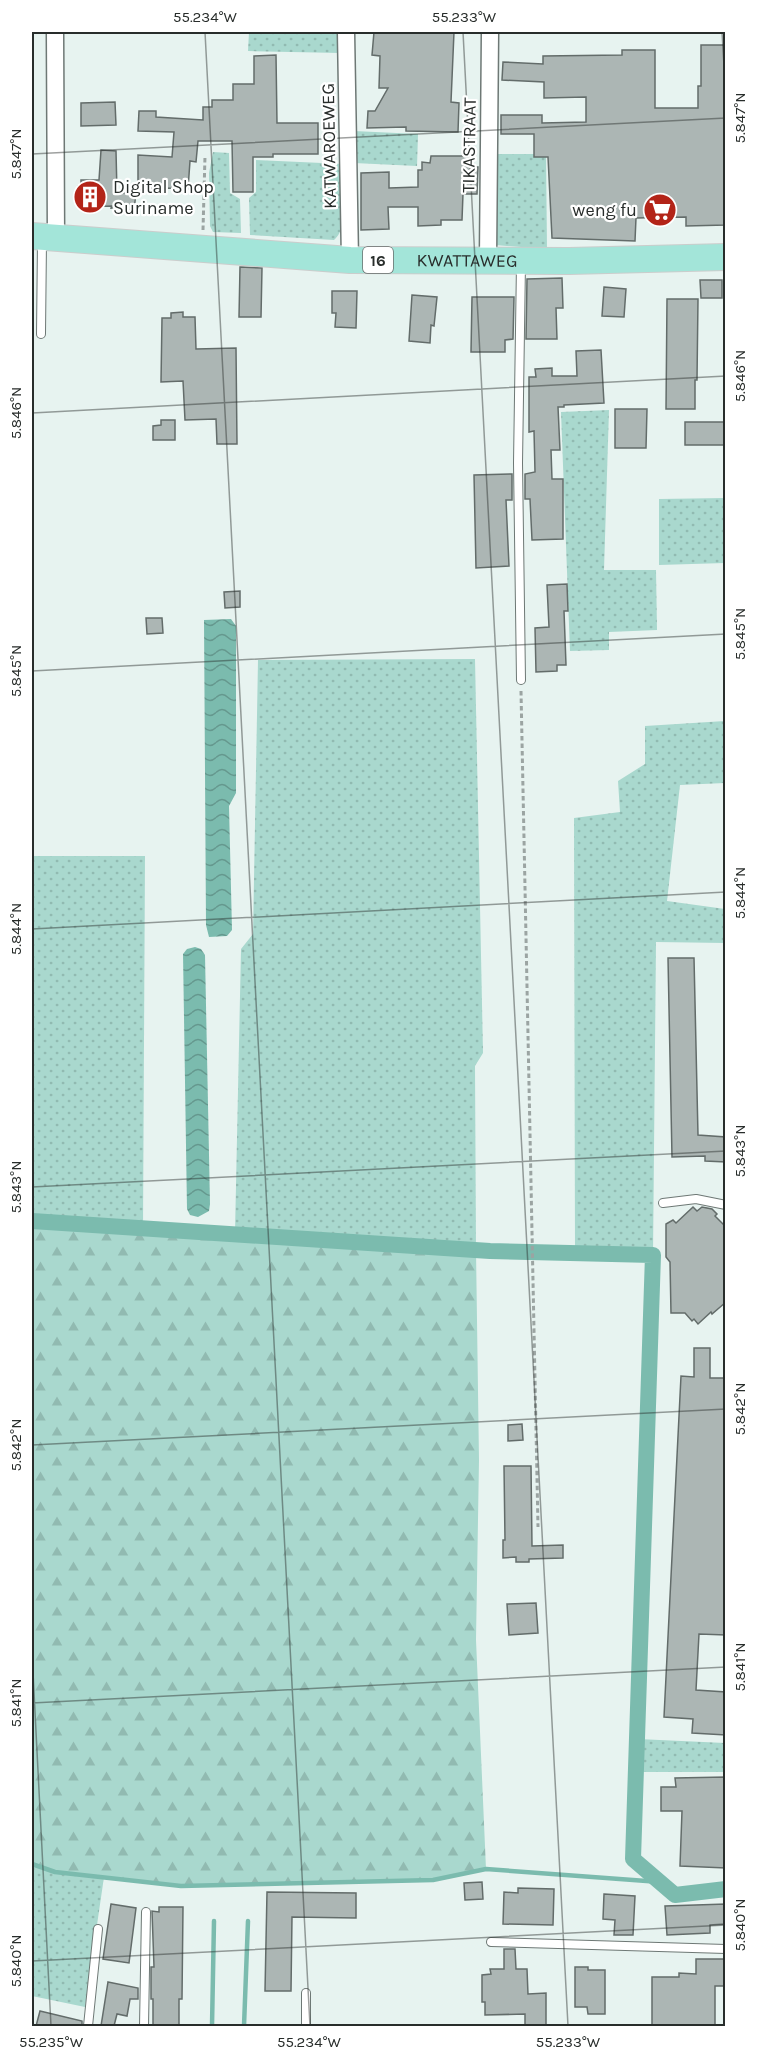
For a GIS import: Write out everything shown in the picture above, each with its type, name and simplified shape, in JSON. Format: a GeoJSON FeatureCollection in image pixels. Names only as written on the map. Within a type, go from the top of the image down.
{"type":"FeatureCollection","features":[{"type":"Feature","properties":{"kind":"main road","name":"KWATTAWEG"},"geometry":{"type":"LineString","coordinates":[[43,237],[350,260],[602,261],[726,257]]}},
{"type":"Feature","properties":{"kind":"street"},"geometry":{"type":"LineString","coordinates":[[43,237],[55,32]]}},
{"type":"Feature","properties":{"kind":"street","name":"KATWAROEWEG"},"geometry":{"type":"LineString","coordinates":[[346,32],[350,260]]}},
{"type":"Feature","properties":{"kind":"street","name":"TIKASTRAAT"},"geometry":{"type":"LineString","coordinates":[[488,259],[490,32]]}},
{"type":"Feature","properties":{"kind":"lane"},"geometry":{"type":"LineString","coordinates":[[41,334],[43,237]]}},
{"type":"Feature","properties":{"kind":"lane"},"geometry":{"type":"LineString","coordinates":[[521,260],[518,463],[521,680]]}},
{"type":"Feature","properties":{"kind":"lane"},"geometry":{"type":"LineString","coordinates":[[663,1203],[696,1199],[726,1205]]}},
{"type":"Feature","properties":{"kind":"lane"},"geometry":{"type":"LineString","coordinates":[[144,2026],[146,1912]]}},
{"type":"Feature","properties":{"kind":"lane"},"geometry":{"type":"LineString","coordinates":[[87,2026],[98,1929]]}},
{"type":"Feature","properties":{"kind":"lane"},"geometry":{"type":"LineString","coordinates":[[491,1942],[726,1949]]}},
{"type":"Feature","properties":{"kind":"lane"},"geometry":{"type":"LineString","coordinates":[[306,1993],[306,2026]]}},
{"type":"Feature","properties":{"kind":"path"},"geometry":{"type":"LineString","coordinates":[[202,250],[205,156]]}},
{"type":"Feature","properties":{"kind":"path"},"geometry":{"type":"LineString","coordinates":[[521,680],[538,1527]]}},
{"type":"Feature","properties":{"kind":"green space"},"geometry":{"type":"Polygon","coordinates":[[[249,32],[339,32],[340,53],[248,51],[249,32]]]}},
{"type":"Feature","properties":{"kind":"green space"},"geometry":{"type":"Polygon","coordinates":[[[354,131],[418,134],[417,166],[354,163],[354,131]]]}},
{"type":"Feature","properties":{"kind":"green space"},"geometry":{"type":"Polygon","coordinates":[[[213,152],[229,153],[230,193],[240,199],[241,233],[213,232],[210,226],[209,173],[213,152]]]}},
{"type":"Feature","properties":{"kind":"green space"},"geometry":{"type":"Polygon","coordinates":[[[494,154],[546,154],[547,249],[495,245],[494,154]]]}},
{"type":"Feature","properties":{"kind":"green space"},"geometry":{"type":"Polygon","coordinates":[[[256,160],[344,164],[344,216],[339,234],[334,240],[250,235],[249,198],[256,192],[256,160]]]}},
{"type":"Feature","properties":{"kind":"green space"},"geometry":{"type":"Polygon","coordinates":[[[609,410],[604,570],[656,570],[657,630],[609,632],[609,650],[570,651],[561,412],[609,410]]]}},
{"type":"Feature","properties":{"kind":"green space"},"geometry":{"type":"Polygon","coordinates":[[[725,498],[725,563],[659,565],[659,499],[725,498]]]}},
{"type":"Feature","properties":{"kind":"green space"},"geometry":{"type":"Polygon","coordinates":[[[475,659],[483,1053],[475,1066],[476,1250],[235,1233],[241,949],[253,934],[258,660],[475,659]]]}},
{"type":"Feature","properties":{"kind":"green space"},"geometry":{"type":"Polygon","coordinates":[[[725,721],[725,783],[680,785],[667,901],[725,909],[725,943],[656,942],[653,1255],[575,1253],[574,818],[620,812],[618,781],[645,764],[645,726],[725,721]]]}},
{"type":"Feature","properties":{"kind":"green space"},"geometry":{"type":"Polygon","coordinates":[[[32,856],[145,856],[143,1228],[32,1221],[32,856]]]}},
{"type":"Feature","properties":{"kind":"green space"},"geometry":{"type":"Polygon","coordinates":[[[32,1221],[476,1250],[479,1460],[476,1640],[486,1869],[433,1880],[181,1886],[55,1872],[32,1864],[32,1221]]]}},
{"type":"Feature","properties":{"kind":"green space"},"geometry":{"type":"Polygon","coordinates":[[[638,1739],[725,1743],[725,1772],[636,1772],[638,1739]]]}},
{"type":"Feature","properties":{"kind":"green space"},"geometry":{"type":"Polygon","coordinates":[[[32,1864],[55,1872],[104,1877],[85,2007],[32,1996],[32,1864]]]}},
{"type":"Feature","properties":{"kind":"water"},"geometry":{"type":"Polygon","coordinates":[[[231,619],[236,626],[236,793],[229,806],[232,930],[227,936],[209,937],[206,925],[204,620],[231,619]]]}},
{"type":"Feature","properties":{"kind":"water"},"geometry":{"type":"Polygon","coordinates":[[[195,947],[201,949],[205,955],[210,1204],[209,1211],[198,1217],[190,1215],[187,1209],[183,954],[187,949],[195,947]]]}},
{"type":"Feature","properties":{"kind":"building"},"geometry":{"type":"Polygon","coordinates":[[[374,32],[454,32],[451,102],[459,103],[458,132],[406,131],[406,127],[367,128],[368,111],[375,111],[388,88],[379,88],[380,56],[372,55],[374,32]]]}},
{"type":"Feature","properties":{"kind":"building"},"geometry":{"type":"Polygon","coordinates":[[[701,45],[726,45],[726,225],[686,226],[686,217],[636,218],[635,241],[552,238],[548,157],[534,157],[534,134],[501,134],[501,115],[542,115],[542,123],[586,122],[586,97],[544,98],[544,82],[502,80],[503,62],[543,64],[543,56],[622,55],[622,50],[655,50],[655,108],[698,108],[698,86],[701,86],[701,45]]]}},
{"type":"Feature","properties":{"kind":"building"},"geometry":{"type":"Polygon","coordinates":[[[276,55],[277,123],[318,123],[318,154],[273,154],[273,157],[253,157],[253,192],[233,192],[232,141],[198,141],[196,162],[190,161],[188,189],[165,188],[165,192],[138,190],[138,155],[172,157],[174,132],[138,131],[139,111],[156,111],[156,117],[203,120],[203,107],[212,107],[212,100],[233,100],[233,84],[254,84],[254,56],[276,55]]]}},
{"type":"Feature","properties":{"kind":"building"},"geometry":{"type":"Polygon","coordinates":[[[115,102],[116,125],[81,126],[81,103],[115,102]]]}},
{"type":"Feature","properties":{"kind":"building"},"geometry":{"type":"Polygon","coordinates":[[[101,150],[116,151],[117,193],[136,193],[134,210],[111,208],[112,206],[79,207],[78,186],[81,186],[81,180],[99,180],[101,150]]]}},
{"type":"Feature","properties":{"kind":"building"},"geometry":{"type":"Polygon","coordinates":[[[431,156],[472,156],[472,167],[478,167],[477,194],[463,194],[462,220],[441,220],[441,225],[418,226],[418,207],[388,207],[389,229],[361,230],[361,173],[389,172],[389,188],[418,187],[418,170],[422,170],[422,162],[430,163],[431,156]]]}},
{"type":"Feature","properties":{"kind":"building"},"geometry":{"type":"Polygon","coordinates":[[[240,267],[262,268],[261,317],[239,317],[240,267]]]}},
{"type":"Feature","properties":{"kind":"building"},"geometry":{"type":"Polygon","coordinates":[[[562,278],[563,308],[556,308],[557,339],[526,339],[527,279],[562,278]]]}},
{"type":"Feature","properties":{"kind":"building"},"geometry":{"type":"Polygon","coordinates":[[[700,280],[722,280],[722,298],[701,298],[700,280]]]}},
{"type":"Feature","properties":{"kind":"building"},"geometry":{"type":"Polygon","coordinates":[[[604,287],[626,289],[624,317],[602,316],[604,287]]]}},
{"type":"Feature","properties":{"kind":"building"},"geometry":{"type":"Polygon","coordinates":[[[332,291],[357,291],[356,328],[335,327],[336,313],[332,313],[332,291]]]}},
{"type":"Feature","properties":{"kind":"building"},"geometry":{"type":"Polygon","coordinates":[[[412,295],[437,297],[430,343],[409,341],[412,295]]]}},
{"type":"Feature","properties":{"kind":"building"},"geometry":{"type":"Polygon","coordinates":[[[472,297],[514,297],[513,339],[505,340],[505,352],[471,352],[472,297]]]}},
{"type":"Feature","properties":{"kind":"building"},"geometry":{"type":"Polygon","coordinates":[[[667,299],[698,299],[695,409],[666,409],[667,299]]]}},
{"type":"Feature","properties":{"kind":"building"},"geometry":{"type":"Polygon","coordinates":[[[183,312],[183,317],[195,317],[196,349],[236,348],[237,444],[217,444],[216,419],[185,420],[183,381],[161,382],[162,318],[171,318],[171,313],[183,312]]]}},
{"type":"Feature","properties":{"kind":"building"},"geometry":{"type":"Polygon","coordinates":[[[601,350],[604,403],[558,407],[560,450],[551,450],[552,479],[563,479],[563,539],[532,540],[530,499],[525,499],[525,474],[535,472],[534,431],[529,432],[529,377],[536,377],[535,369],[552,368],[552,376],[577,376],[576,351],[601,350]]]}},
{"type":"Feature","properties":{"kind":"building"},"geometry":{"type":"Polygon","coordinates":[[[615,409],[647,409],[646,448],[615,448],[615,409]]]}},
{"type":"Feature","properties":{"kind":"building"},"geometry":{"type":"Polygon","coordinates":[[[161,420],[175,420],[175,440],[153,440],[153,426],[161,425],[161,420]]]}},
{"type":"Feature","properties":{"kind":"building"},"geometry":{"type":"Polygon","coordinates":[[[685,422],[726,422],[726,445],[685,445],[685,422]]]}},
{"type":"Feature","properties":{"kind":"building"},"geometry":{"type":"Polygon","coordinates":[[[512,474],[512,500],[506,500],[509,566],[476,568],[474,475],[512,474]]]}},
{"type":"Feature","properties":{"kind":"building"},"geometry":{"type":"Polygon","coordinates":[[[567,584],[568,611],[564,611],[566,665],[557,665],[557,671],[536,672],[535,628],[549,627],[547,585],[567,584]]]}},
{"type":"Feature","properties":{"kind":"building"},"geometry":{"type":"Polygon","coordinates":[[[240,591],[240,607],[225,608],[224,592],[240,591]]]}},
{"type":"Feature","properties":{"kind":"building"},"geometry":{"type":"Polygon","coordinates":[[[146,618],[162,618],[163,633],[147,634],[146,618]]]}},
{"type":"Feature","properties":{"kind":"building"},"geometry":{"type":"Polygon","coordinates":[[[668,958],[694,958],[698,1135],[726,1137],[726,1162],[705,1161],[705,1156],[672,1157],[668,958]]]}},
{"type":"Feature","properties":{"kind":"building"},"geometry":{"type":"Polygon","coordinates":[[[693,1207],[697,1211],[702,1207],[712,1209],[717,1214],[715,1216],[726,1227],[726,1302],[698,1324],[685,1313],[671,1313],[670,1262],[666,1257],[666,1224],[673,1220],[676,1223],[693,1207]]]}},
{"type":"Feature","properties":{"kind":"building"},"geometry":{"type":"Polygon","coordinates":[[[694,1348],[710,1348],[710,1378],[726,1378],[726,1635],[699,1634],[696,1690],[726,1692],[726,1735],[692,1733],[693,1719],[664,1717],[681,1376],[694,1377],[694,1348]]]}},
{"type":"Feature","properties":{"kind":"building"},"geometry":{"type":"Polygon","coordinates":[[[522,1424],[523,1440],[508,1441],[508,1425],[522,1424]]]}},
{"type":"Feature","properties":{"kind":"building"},"geometry":{"type":"Polygon","coordinates":[[[504,1466],[531,1466],[532,1546],[563,1545],[563,1558],[529,1559],[529,1562],[516,1562],[516,1557],[503,1558],[503,1540],[505,1540],[504,1466]]]}},
{"type":"Feature","properties":{"kind":"building"},"geometry":{"type":"Polygon","coordinates":[[[536,1603],[538,1633],[509,1635],[507,1604],[536,1603]]]}},
{"type":"Feature","properties":{"kind":"building"},"geometry":{"type":"Polygon","coordinates":[[[726,1777],[726,1868],[680,1866],[682,1811],[661,1811],[661,1787],[676,1787],[675,1778],[726,1777]]]}},
{"type":"Feature","properties":{"kind":"building"},"geometry":{"type":"Polygon","coordinates":[[[482,1882],[483,1899],[465,1900],[464,1883],[482,1882]]]}},
{"type":"Feature","properties":{"kind":"building"},"geometry":{"type":"Polygon","coordinates":[[[518,1888],[554,1889],[553,1925],[503,1924],[504,1892],[518,1893],[518,1888]]]}},
{"type":"Feature","properties":{"kind":"building"},"geometry":{"type":"Polygon","coordinates":[[[267,1892],[356,1893],[356,1918],[292,1917],[291,1991],[265,1991],[267,1892]]]}},
{"type":"Feature","properties":{"kind":"building"},"geometry":{"type":"Polygon","coordinates":[[[604,1894],[635,1896],[633,1935],[614,1935],[615,1920],[603,1919],[604,1894]]]}},
{"type":"Feature","properties":{"kind":"building"},"geometry":{"type":"Polygon","coordinates":[[[111,1904],[136,1908],[129,1963],[103,1959],[111,1904]]]}},
{"type":"Feature","properties":{"kind":"building"},"geometry":{"type":"Polygon","coordinates":[[[726,1904],[726,1924],[710,1925],[710,1933],[667,1935],[665,1906],[726,1904]]]}},
{"type":"Feature","properties":{"kind":"building"},"geometry":{"type":"Polygon","coordinates":[[[159,1907],[183,1907],[182,1999],[179,1999],[179,2026],[153,2026],[152,1911],[159,1912],[159,1907]]]}},
{"type":"Feature","properties":{"kind":"building"},"geometry":{"type":"Polygon","coordinates":[[[504,1949],[515,1949],[516,1969],[527,1969],[528,1994],[546,1993],[546,2025],[525,2025],[525,2014],[485,2015],[485,2002],[482,2002],[482,1975],[491,1974],[490,1969],[504,1969],[504,1949]]]}},
{"type":"Feature","properties":{"kind":"building"},"geometry":{"type":"Polygon","coordinates":[[[696,1959],[726,1959],[726,1986],[715,1986],[715,2026],[652,2026],[652,1977],[679,1977],[679,1973],[696,1974],[696,1959]]]}},
{"type":"Feature","properties":{"kind":"building"},"geometry":{"type":"Polygon","coordinates":[[[575,1967],[605,1970],[605,2014],[588,2014],[587,2007],[575,2007],[575,1967]]]}},
{"type":"Feature","properties":{"kind":"building"},"geometry":{"type":"Polygon","coordinates":[[[108,1982],[138,1988],[138,1999],[130,1999],[127,2016],[117,2014],[114,2026],[101,2026],[108,1982]]]}},
{"type":"Feature","properties":{"kind":"building"},"geometry":{"type":"Polygon","coordinates":[[[40,2011],[82,2021],[82,2026],[36,2026],[40,2011]]]}},
{"type":"Feature","properties":{"kind":"waterway"},"geometry":{"type":"LineString","coordinates":[[32,1221],[490,1251],[653,1255],[633,1859],[675,1895],[726,1889]]}},
{"type":"Feature","properties":{"kind":"waterway"},"geometry":{"type":"LineString","coordinates":[[32,1864],[55,1872],[181,1886],[433,1880],[486,1869],[660,1882]]}},
{"type":"Feature","properties":{"kind":"waterway"},"geometry":{"type":"LineString","coordinates":[[212,2026],[214,1921]]}},
{"type":"Feature","properties":{"kind":"waterway"},"geometry":{"type":"LineString","coordinates":[[244,2026],[248,1921]]}},
{"type":"Feature","properties":{"kind":"place","name":"Digital Shop Suriname"},"geometry":{"type":"Point","coordinates":[90,197]}},
{"type":"Feature","properties":{"kind":"place","name":"weng fu"},"geometry":{"type":"Point","coordinates":[660,210]}}]}
